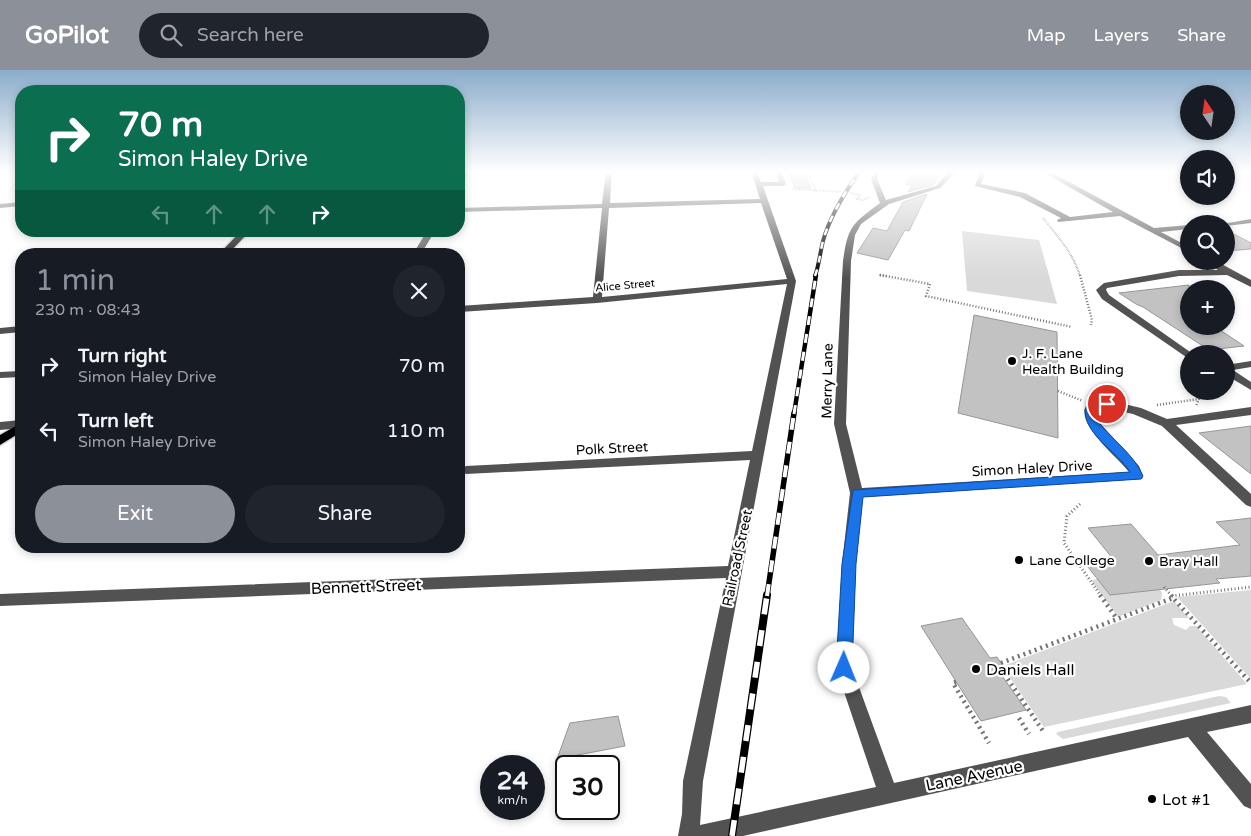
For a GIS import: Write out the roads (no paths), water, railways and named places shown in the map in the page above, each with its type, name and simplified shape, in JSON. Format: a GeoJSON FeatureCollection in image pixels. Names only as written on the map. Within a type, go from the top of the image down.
{"type":"FeatureCollection","features":[{"type":"Feature","properties":{"kind":"main road"},"geometry":{"type":"LineString","coordinates":[[228,248],[240,237]]}},
{"type":"Feature","properties":{"kind":"main road"},"geometry":{"type":"LineString","coordinates":[[0,441],[15,430]]}},
{"type":"Feature","properties":{"kind":"street"},"geometry":{"type":"LineString","coordinates":[[465,210],[579,207]]}},
{"type":"Feature","properties":{"kind":"street"},"geometry":{"type":"LineString","coordinates":[[597,300],[607,207]]}},
{"type":"Feature","properties":{"kind":"street"},"geometry":{"type":"LineString","coordinates":[[766,207],[792,281]]}},
{"type":"Feature","properties":{"kind":"street","name":"Merry Lane"},"geometry":{"type":"LineString","coordinates":[[880,207],[858,223],[851,234],[847,261],[840,424],[857,493],[848,582],[844,668],[888,794]]}},
{"type":"Feature","properties":{"kind":"street"},"geometry":{"type":"LineString","coordinates":[[1045,207],[1070,219]]}},
{"type":"Feature","properties":{"kind":"street"},"geometry":{"type":"LineString","coordinates":[[1110,207],[1180,245]]}},
{"type":"Feature","properties":{"kind":"street"},"geometry":{"type":"LineString","coordinates":[[1061,220],[1122,213]]}},
{"type":"Feature","properties":{"kind":"street"},"geometry":{"type":"LineString","coordinates":[[1235,223],[1251,221]]}},
{"type":"Feature","properties":{"kind":"street"},"geometry":{"type":"LineString","coordinates":[[1154,230],[1180,228]]}},
{"type":"Feature","properties":{"kind":"street"},"geometry":{"type":"LineString","coordinates":[[421,248],[428,237]]}},
{"type":"Feature","properties":{"kind":"street"},"geometry":{"type":"LineString","coordinates":[[1225,270],[1249,282]]}},
{"type":"Feature","properties":{"kind":"street"},"geometry":{"type":"LineString","coordinates":[[1180,350],[1106,297],[1101,290],[1104,286],[1179,273],[1229,272]]}},
{"type":"Feature","properties":{"kind":"street","name":"Alice Street"},"geometry":{"type":"LineString","coordinates":[[465,309],[597,300],[792,281]]}},
{"type":"Feature","properties":{"kind":"street","name":"Railroad Street"},"geometry":{"type":"LineString","coordinates":[[688,836],[692,814],[693,780],[733,572],[759,456],[792,281]]}},
{"type":"Feature","properties":{"kind":"street"},"geometry":{"type":"LineString","coordinates":[[0,330],[15,329]]}},
{"type":"Feature","properties":{"kind":"street"},"geometry":{"type":"LineString","coordinates":[[1235,367],[1251,364]]}},
{"type":"Feature","properties":{"kind":"street"},"geometry":{"type":"LineString","coordinates":[[0,375],[15,374]]}},
{"type":"Feature","properties":{"kind":"street"},"geometry":{"type":"LineString","coordinates":[[1235,375],[1251,387]]}},
{"type":"Feature","properties":{"kind":"street","name":"Simon Haley Drive"},"geometry":{"type":"LineString","coordinates":[[857,493],[1137,476],[1134,469],[1094,426],[1090,419],[1090,409],[1093,406],[1107,404],[1137,411],[1166,423]]}},
{"type":"Feature","properties":{"kind":"street"},"geometry":{"type":"LineString","coordinates":[[1166,423],[1251,411]]}},
{"type":"Feature","properties":{"kind":"street"},"geometry":{"type":"LineString","coordinates":[[1166,423],[1251,502]]}},
{"type":"Feature","properties":{"kind":"street"},"geometry":{"type":"LineString","coordinates":[[0,426],[15,425]]}},
{"type":"Feature","properties":{"kind":"street","name":"Polk Street"},"geometry":{"type":"LineString","coordinates":[[466,470],[759,456]]}},
{"type":"Feature","properties":{"kind":"street","name":"Bennett Street"},"geometry":{"type":"LineString","coordinates":[[0,600],[733,572]]}},
{"type":"Feature","properties":{"kind":"street","name":"Lane Avenue"},"geometry":{"type":"LineString","coordinates":[[697,836],[1251,714]]}},
{"type":"Feature","properties":{"kind":"street"},"geometry":{"type":"LineString","coordinates":[[1192,728],[1251,799]]}},
{"type":"Feature","properties":{"kind":"railway"},"geometry":{"type":"LineString","coordinates":[[815,276],[823,241],[838,207]]}},
{"type":"Feature","properties":{"kind":"railway"},"geometry":{"type":"LineString","coordinates":[[794,414],[816,275]]}},
{"type":"Feature","properties":{"kind":"railway"},"geometry":{"type":"LineString","coordinates":[[767,596],[794,413]]}},
{"type":"Feature","properties":{"kind":"railway"},"geometry":{"type":"LineString","coordinates":[[732,836],[767,595]]}},
{"type":"Feature","properties":{"kind":"place","name":"J. F. Lane Health Building"},"geometry":{"type":"Point","coordinates":[1012,361]}},
{"type":"Feature","properties":{"kind":"place","name":"Lane College"},"geometry":{"type":"Point","coordinates":[1019,560]}},
{"type":"Feature","properties":{"kind":"place","name":"Bray Hall"},"geometry":{"type":"Point","coordinates":[1149,561]}},
{"type":"Feature","properties":{"kind":"place","name":"Daniels Hall"},"geometry":{"type":"Point","coordinates":[976,669]}},
{"type":"Feature","properties":{"kind":"place","name":"Lot #1"},"geometry":{"type":"Point","coordinates":[1152,799]}}]}
